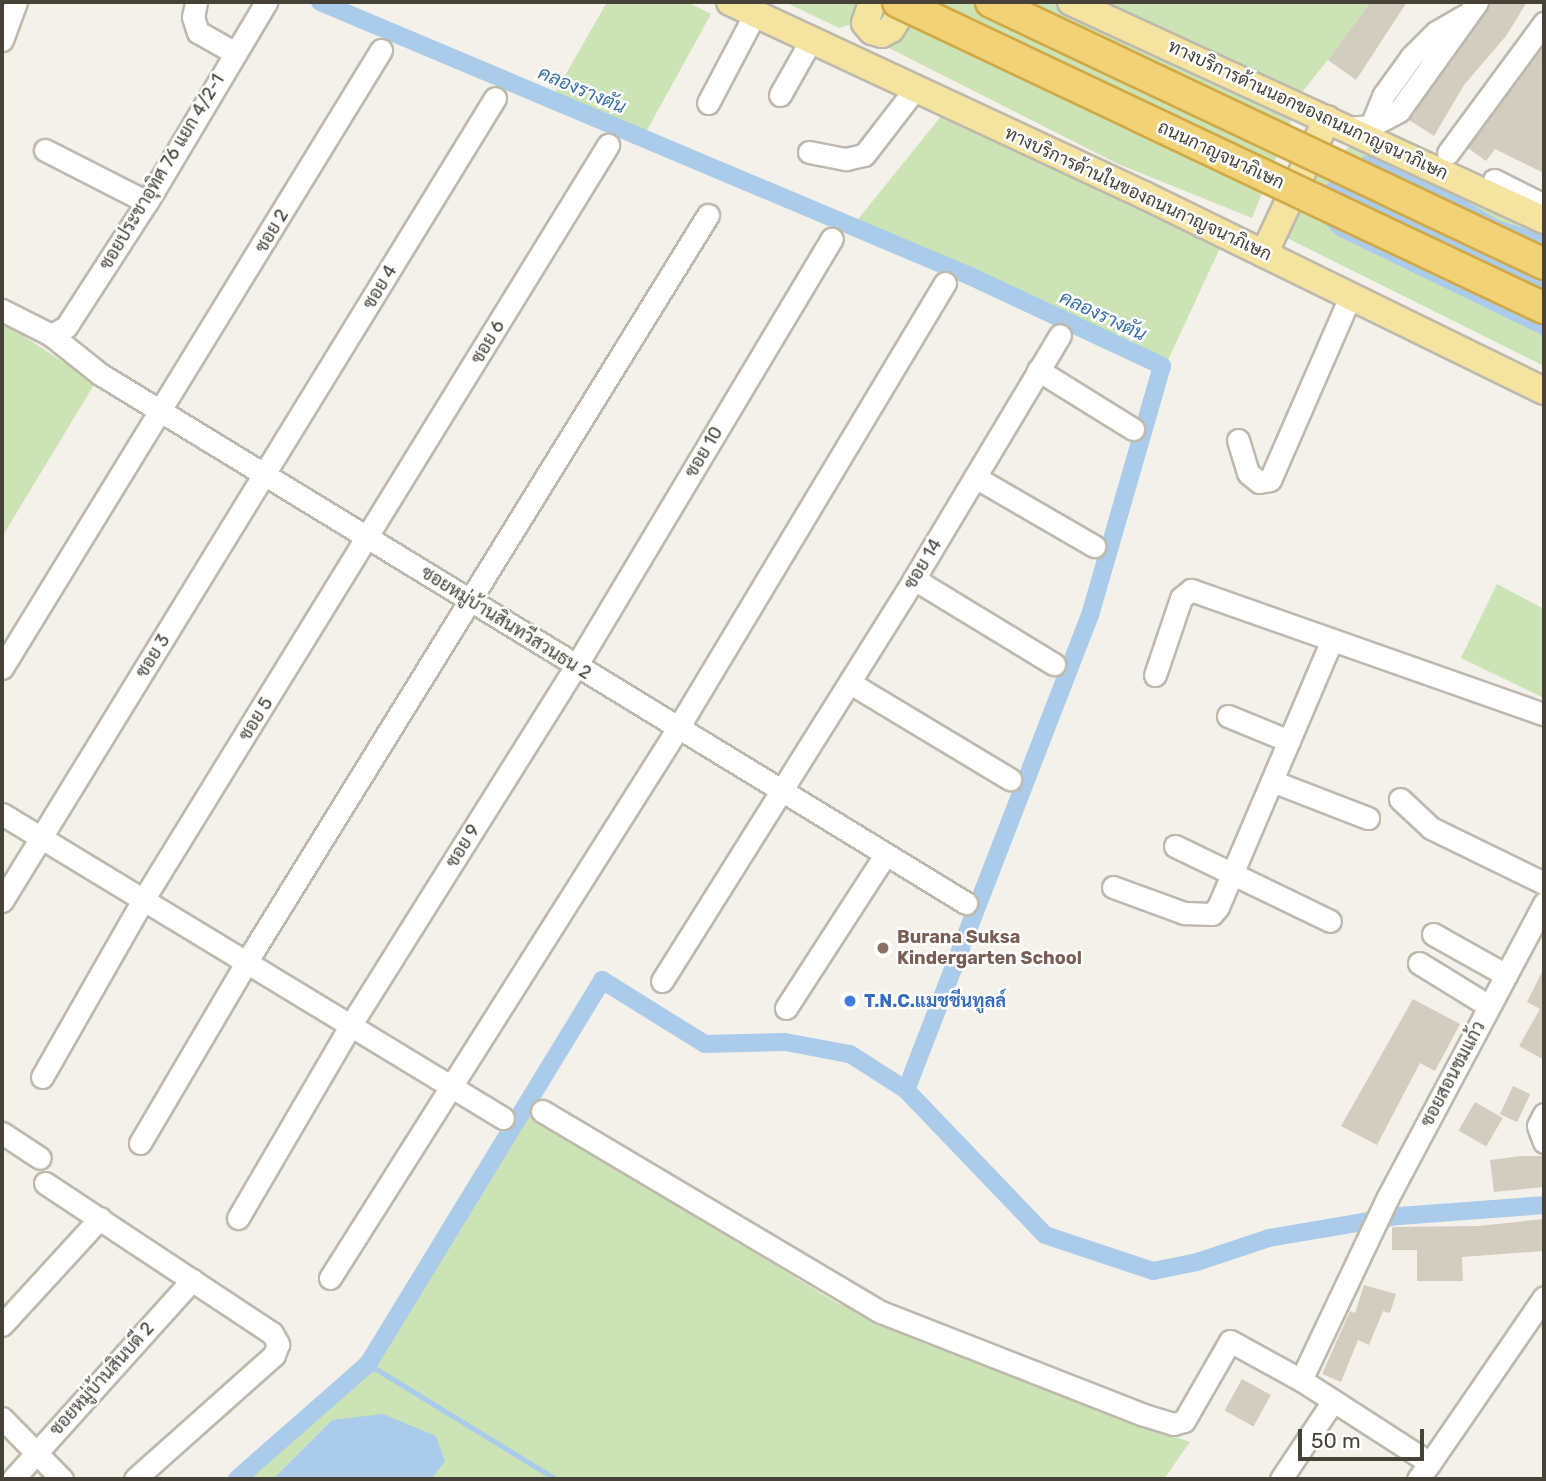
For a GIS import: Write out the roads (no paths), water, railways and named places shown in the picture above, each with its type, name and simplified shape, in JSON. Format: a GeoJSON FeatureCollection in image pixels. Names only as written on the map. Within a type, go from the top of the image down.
{"type":"FeatureCollection","features":[{"type":"Feature","properties":{"kind":"highway","name":"ถนนกาญจนาภิเษก"},"geometry":{"type":"LineString","coordinates":[[898,2],[1544,308]]}},
{"type":"Feature","properties":{"kind":"highway"},"geometry":{"type":"LineString","coordinates":[[991,2],[1544,264]]}},
{"type":"Feature","properties":{"kind":"main road","name":"ทางบริการด้านในของถนนกาญจนาภิเษก"},"geometry":{"type":"LineString","coordinates":[[730,2],[1350,295],[1544,391]]}},
{"type":"Feature","properties":{"kind":"main road"},"geometry":{"type":"LineString","coordinates":[[872,2],[864,18],[870,30],[882,34],[891,29],[908,2]]}},
{"type":"Feature","properties":{"kind":"main road","name":"ทางบริการด้านนอกของถนนกาญจนาภิเษก"},"geometry":{"type":"LineString","coordinates":[[1072,2],[1348,124],[1544,220]]}},
{"type":"Feature","properties":{"kind":"main road"},"geometry":{"type":"LineString","coordinates":[[852,59],[870,30]]}},
{"type":"Feature","properties":{"kind":"main road"},"geometry":{"type":"LineString","coordinates":[[1264,254],[1348,124]]}},
{"type":"Feature","properties":{"kind":"street"},"geometry":{"type":"LineString","coordinates":[[2,40],[16,2]]}},
{"type":"Feature","properties":{"kind":"street"},"geometry":{"type":"LineString","coordinates":[[196,2],[193,17],[198,32],[235,52]]}},
{"type":"Feature","properties":{"kind":"street","name":"ซอยประชาอุทิศ 76 แยก 4/2-1"},"geometry":{"type":"LineString","coordinates":[[51,335],[66,327],[147,202],[266,2]]}},
{"type":"Feature","properties":{"kind":"street"},"geometry":{"type":"LineString","coordinates":[[1348,124],[1383,96],[1411,57],[1436,32],[1472,8]]}},
{"type":"Feature","properties":{"kind":"street"},"geometry":{"type":"LineString","coordinates":[[708,103],[755,14]]}},
{"type":"Feature","properties":{"kind":"street"},"geometry":{"type":"LineString","coordinates":[[1448,153],[1544,23]]}},
{"type":"Feature","properties":{"kind":"street"},"geometry":{"type":"LineString","coordinates":[[780,95],[811,40]]}},
{"type":"Feature","properties":{"kind":"street","name":"ซอย 2"},"geometry":{"type":"LineString","coordinates":[[2,668],[163,411],[381,50]]}},
{"type":"Feature","properties":{"kind":"street"},"geometry":{"type":"LineString","coordinates":[[809,152],[846,159],[864,155],[915,89]]}},
{"type":"Feature","properties":{"kind":"street","name":"ซอย 4"},"geometry":{"type":"LineString","coordinates":[[265,475],[495,98]]}},
{"type":"Feature","properties":{"kind":"street","name":"ซอย 6"},"geometry":{"type":"LineString","coordinates":[[369,539],[608,145]]}},
{"type":"Feature","properties":{"kind":"street"},"geometry":{"type":"LineString","coordinates":[[45,150],[147,202]]}},
{"type":"Feature","properties":{"kind":"street"},"geometry":{"type":"LineString","coordinates":[[1494,180],[1544,205]]}},
{"type":"Feature","properties":{"kind":"street"},"geometry":{"type":"LineString","coordinates":[[140,1143],[247,961],[473,602],[708,215]]}},
{"type":"Feature","properties":{"kind":"street","name":"ซอย 10"},"geometry":{"type":"LineString","coordinates":[[576,666],[832,239]]}},
{"type":"Feature","properties":{"kind":"street"},"geometry":{"type":"LineString","coordinates":[[330,1278],[678,728],[945,283]]}},
{"type":"Feature","properties":{"kind":"street"},"geometry":{"type":"LineString","coordinates":[[1238,440],[1248,473],[1259,482],[1270,480],[1350,295]]}},
{"type":"Feature","properties":{"kind":"street","name":"ซอยหมู่บ้านสินทวีสวนธน 2"},"geometry":{"type":"LineString","coordinates":[[2,310],[51,335],[100,374],[966,903]]}},
{"type":"Feature","properties":{"kind":"street","name":"ซอย 14"},"geometry":{"type":"LineString","coordinates":[[662,982],[783,792],[1060,335]]}},
{"type":"Feature","properties":{"kind":"street"},"geometry":{"type":"LineString","coordinates":[[1038,370],[1133,429]]}},
{"type":"Feature","properties":{"kind":"street","name":"ซอย 3"},"geometry":{"type":"LineString","coordinates":[[2,901],[265,475]]}},
{"type":"Feature","properties":{"kind":"street"},"geometry":{"type":"LineString","coordinates":[[975,477],[1094,546]]}},
{"type":"Feature","properties":{"kind":"street","name":"ซอย 5"},"geometry":{"type":"LineString","coordinates":[[42,1077],[144,900],[369,539]]}},
{"type":"Feature","properties":{"kind":"street"},"geometry":{"type":"LineString","coordinates":[[914,579],[1054,664]]}},
{"type":"Feature","properties":{"kind":"street"},"geometry":{"type":"LineString","coordinates":[[1155,675],[1187,590],[1544,714]]}},
{"type":"Feature","properties":{"kind":"street"},"geometry":{"type":"LineString","coordinates":[[1113,887],[1202,916],[1219,907],[1332,640]]}},
{"type":"Feature","properties":{"kind":"street","name":"ซอย 9"},"geometry":{"type":"LineString","coordinates":[[238,1218],[350,1026],[576,666]]}},
{"type":"Feature","properties":{"kind":"street"},"geometry":{"type":"LineString","coordinates":[[850,682],[1010,779]]}},
{"type":"Feature","properties":{"kind":"street"},"geometry":{"type":"LineString","coordinates":[[1228,716],[1289,741]]}},
{"type":"Feature","properties":{"kind":"street"},"geometry":{"type":"LineString","coordinates":[[1272,781],[1368,817]]}},
{"type":"Feature","properties":{"kind":"street"},"geometry":{"type":"LineString","coordinates":[[1400,799],[1431,828],[1544,883]]}},
{"type":"Feature","properties":{"kind":"street"},"geometry":{"type":"LineString","coordinates":[[2,814],[503,1118]]}},
{"type":"Feature","properties":{"kind":"street"},"geometry":{"type":"LineString","coordinates":[[1175,846],[1232,877],[1330,921]]}},
{"type":"Feature","properties":{"kind":"street"},"geometry":{"type":"LineString","coordinates":[[786,1008],[885,855]]}},
{"type":"Feature","properties":{"kind":"street","name":"ซอยสอนชมแก้ว"},"geometry":{"type":"LineString","coordinates":[[1301,1380],[1388,1197],[1544,903]]}},
{"type":"Feature","properties":{"kind":"street"},"geometry":{"type":"LineString","coordinates":[[1433,934],[1506,975]]}},
{"type":"Feature","properties":{"kind":"street"},"geometry":{"type":"LineString","coordinates":[[1419,963],[1489,1006]]}},
{"type":"Feature","properties":{"kind":"street"},"geometry":{"type":"LineString","coordinates":[[542,1111],[881,1312],[1144,1415],[1174,1424],[1184,1421],[1230,1341],[1333,1401],[1424,1471],[1544,1297]]}},
{"type":"Feature","properties":{"kind":"street"},"geometry":{"type":"LineString","coordinates":[[1544,1114],[1538,1126],[1544,1142]]}},
{"type":"Feature","properties":{"kind":"street"},"geometry":{"type":"LineString","coordinates":[[2,1133],[40,1158]]}},
{"type":"Feature","properties":{"kind":"street"},"geometry":{"type":"LineString","coordinates":[[46,1183],[272,1334],[278,1344],[274,1355],[135,1479]]}},
{"type":"Feature","properties":{"kind":"street"},"geometry":{"type":"LineString","coordinates":[[2,1325],[100,1218]]}},
{"type":"Feature","properties":{"kind":"street","name":"ซอยหมู่บ้านสินบดี 2"},"geometry":{"type":"LineString","coordinates":[[13,1479],[192,1280]]}},
{"type":"Feature","properties":{"kind":"street"},"geometry":{"type":"LineString","coordinates":[[1281,1479],[1333,1401]]}},
{"type":"Feature","properties":{"kind":"street"},"geometry":{"type":"LineString","coordinates":[[2,1418],[62,1479]]}},
{"type":"Feature","properties":{"kind":"water"},"geometry":{"type":"Polygon","coordinates":[[[1364,156],[1394,159],[1500,221],[1544,234],[1544,336],[1336,235],[1312,210],[1325,186],[1364,156]]]}},
{"type":"Feature","properties":{"kind":"water"},"geometry":{"type":"Polygon","coordinates":[[[383,1414],[436,1436],[445,1462],[431,1479],[273,1479],[332,1420],[383,1414]]]}},
{"type":"Feature","properties":{"kind":"waterway","name":"คลองรางตัน"},"geometry":{"type":"LineString","coordinates":[[320,2],[970,276],[1162,366],[1090,615],[906,1090]]}},
{"type":"Feature","properties":{"kind":"waterway"},"geometry":{"type":"LineString","coordinates":[[237,1479],[368,1364],[602,980],[705,1044],[785,1042],[850,1054],[906,1090],[1045,1235],[1153,1271],[1197,1262],[1269,1238],[1399,1216],[1544,1205]]}},
{"type":"Feature","properties":{"kind":"waterway"},"geometry":{"type":"LineString","coordinates":[[368,1364],[556,1479]]}},
{"type":"Feature","properties":{"kind":"place","name":"Burana Suksa Kindergarten School"},"geometry":{"type":"Point","coordinates":[883,948]}},
{"type":"Feature","properties":{"kind":"place","name":"T.N.C.แมชชีนทูลล์"},"geometry":{"type":"Point","coordinates":[850,1001]}}]}
